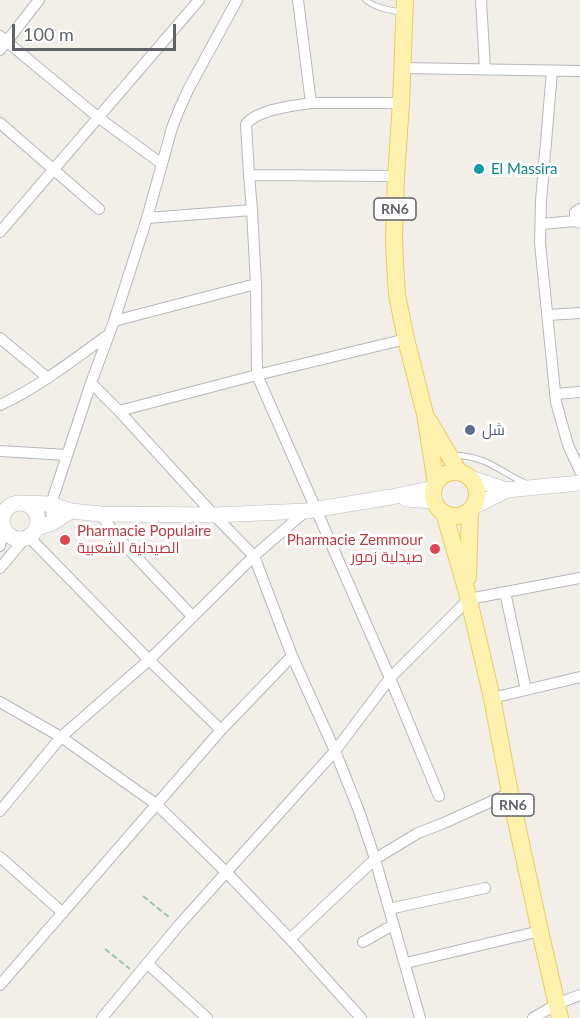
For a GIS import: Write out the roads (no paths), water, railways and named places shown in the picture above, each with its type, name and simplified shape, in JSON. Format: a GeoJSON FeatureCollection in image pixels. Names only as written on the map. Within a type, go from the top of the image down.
{"type":"FeatureCollection","features":[{"type":"Feature","properties":{"kind":"main road","name":"RN6"},"geometry":{"type":"LineString","coordinates":[[405,6],[394,238],[397,295],[425,414],[437,496],[468,596],[492,698],[510,793],[558,1011]]}},
{"type":"Feature","properties":{"kind":"main road","name":"RN6"},"geometry":{"type":"LineString","coordinates":[[425,414],[450,455],[477,489],[471,509],[468,596]]}},
{"type":"Feature","properties":{"kind":"main road"},"geometry":{"type":"LineString","coordinates":[[507,490],[452,472],[440,478],[437,496],[451,515],[457,516],[507,490],[534,487],[580,472]]}},
{"type":"Feature","properties":{"kind":"main road"},"geometry":{"type":"LineString","coordinates":[[11,504],[51,504],[71,511],[100,514],[214,515],[311,510],[391,497],[437,496]]}},
{"type":"Feature","properties":{"kind":"main road"},"geometry":{"type":"LineString","coordinates":[[11,504],[3,515],[2,523],[7,533],[19,539],[71,511]]}},
{"type":"Feature","properties":{"kind":"main road"},"geometry":{"type":"LineString","coordinates":[[11,504],[28,505],[33,509],[38,521],[30,534]]}},
{"type":"Feature","properties":{"kind":"street"},"geometry":{"type":"LineString","coordinates":[[39,0],[2,43],[162,164]]}},
{"type":"Feature","properties":{"kind":"street"},"geometry":{"type":"LineString","coordinates":[[0,232],[199,0]]}},
{"type":"Feature","properties":{"kind":"street"},"geometry":{"type":"LineString","coordinates":[[52,523],[51,504],[114,321],[179,110],[237,0]]}},
{"type":"Feature","properties":{"kind":"street"},"geometry":{"type":"LineString","coordinates":[[298,0],[311,103]]}},
{"type":"Feature","properties":{"kind":"street"},"geometry":{"type":"LineString","coordinates":[[481,0],[485,69]]}},
{"type":"Feature","properties":{"kind":"street"},"geometry":{"type":"LineString","coordinates":[[403,68],[580,71]]}},
{"type":"Feature","properties":{"kind":"street"},"geometry":{"type":"LineString","coordinates":[[552,71],[541,201],[540,243],[556,402],[568,445],[580,472]]}},
{"type":"Feature","properties":{"kind":"street"},"geometry":{"type":"LineString","coordinates":[[401,103],[311,103],[257,115],[246,124],[256,284],[257,375],[311,510],[390,678],[440,796]]}},
{"type":"Feature","properties":{"kind":"street"},"geometry":{"type":"LineString","coordinates":[[0,123],[99,209]]}},
{"type":"Feature","properties":{"kind":"street"},"geometry":{"type":"LineString","coordinates":[[249,175],[396,176]]}},
{"type":"Feature","properties":{"kind":"street"},"geometry":{"type":"LineString","coordinates":[[541,224],[578,222],[575,212],[580,208]]}},
{"type":"Feature","properties":{"kind":"street"},"geometry":{"type":"LineString","coordinates":[[147,218],[252,210]]}},
{"type":"Feature","properties":{"kind":"street"},"geometry":{"type":"LineString","coordinates":[[114,321],[256,284]]}},
{"type":"Feature","properties":{"kind":"street"},"geometry":{"type":"LineString","coordinates":[[548,315],[580,313]]}},
{"type":"Feature","properties":{"kind":"street"},"geometry":{"type":"LineString","coordinates":[[0,405],[19,397],[108,335]]}},
{"type":"Feature","properties":{"kind":"street"},"geometry":{"type":"LineString","coordinates":[[0,338],[48,378]]}},
{"type":"Feature","properties":{"kind":"street"},"geometry":{"type":"LineString","coordinates":[[119,411],[406,339]]}},
{"type":"Feature","properties":{"kind":"street"},"geometry":{"type":"LineString","coordinates":[[91,383],[254,556],[292,656],[359,811],[406,963],[420,1018]]}},
{"type":"Feature","properties":{"kind":"street"},"geometry":{"type":"LineString","coordinates":[[555,394],[580,392]]}},
{"type":"Feature","properties":{"kind":"street"},"geometry":{"type":"LineString","coordinates":[[0,451],[67,454]]}},
{"type":"Feature","properties":{"kind":"street"},"geometry":{"type":"LineString","coordinates":[[0,811],[62,737],[149,660],[254,556],[311,510]]}},
{"type":"Feature","properties":{"kind":"street"},"geometry":{"type":"LineString","coordinates":[[100,514],[193,617]]}},
{"type":"Feature","properties":{"kind":"street"},"geometry":{"type":"LineString","coordinates":[[0,546],[2,523]]}},
{"type":"Feature","properties":{"kind":"street"},"geometry":{"type":"LineString","coordinates":[[0,568],[30,534],[149,660],[221,730]]}},
{"type":"Feature","properties":{"kind":"street"},"geometry":{"type":"LineString","coordinates":[[102,1018],[226,872],[335,751],[390,678],[468,596],[505,592],[580,578]]}},
{"type":"Feature","properties":{"kind":"street"},"geometry":{"type":"LineString","coordinates":[[505,592],[526,690]]}},
{"type":"Feature","properties":{"kind":"street"},"geometry":{"type":"LineString","coordinates":[[0,985],[221,730],[292,656]]}},
{"type":"Feature","properties":{"kind":"street"},"geometry":{"type":"LineString","coordinates":[[492,698],[580,677]]}},
{"type":"Feature","properties":{"kind":"street"},"geometry":{"type":"LineString","coordinates":[[0,702],[62,737],[156,804],[290,939],[358,1016]]}},
{"type":"Feature","properties":{"kind":"street"},"geometry":{"type":"LineString","coordinates":[[290,939],[375,859],[418,833],[510,793]]}},
{"type":"Feature","properties":{"kind":"street"},"geometry":{"type":"LineString","coordinates":[[0,857],[63,913]]}},
{"type":"Feature","properties":{"kind":"street"},"geometry":{"type":"LineString","coordinates":[[389,909],[485,888]]}},
{"type":"Feature","properties":{"kind":"street"},"geometry":{"type":"LineString","coordinates":[[363,942],[393,925]]}},
{"type":"Feature","properties":{"kind":"street"},"geometry":{"type":"LineString","coordinates":[[406,963],[540,931]]}},
{"type":"Feature","properties":{"kind":"street"},"geometry":{"type":"LineString","coordinates":[[148,964],[207,1018]]}},
{"type":"Feature","properties":{"kind":"street"},"geometry":{"type":"LineString","coordinates":[[533,1018],[558,1011],[580,995]]}},
{"type":"Feature","properties":{"kind":"lane"},"geometry":{"type":"LineString","coordinates":[[366,0],[368,3],[405,6]]}},
{"type":"Feature","properties":{"kind":"lane"},"geometry":{"type":"LineString","coordinates":[[450,455],[482,459],[534,487]]}},
{"type":"Feature","properties":{"kind":"place","name":"El Massira"},"geometry":{"type":"Point","coordinates":[479,169]}},
{"type":"Feature","properties":{"kind":"place","name":"شل"},"geometry":{"type":"Point","coordinates":[470,430]}},
{"type":"Feature","properties":{"kind":"place","name":"Pharmacie Populaire الصيدلية الشعبية"},"geometry":{"type":"Point","coordinates":[65,540]}},
{"type":"Feature","properties":{"kind":"place","name":"Pharmacie Zemmour صيدلية زمور"},"geometry":{"type":"Point","coordinates":[435,549]}}]}
